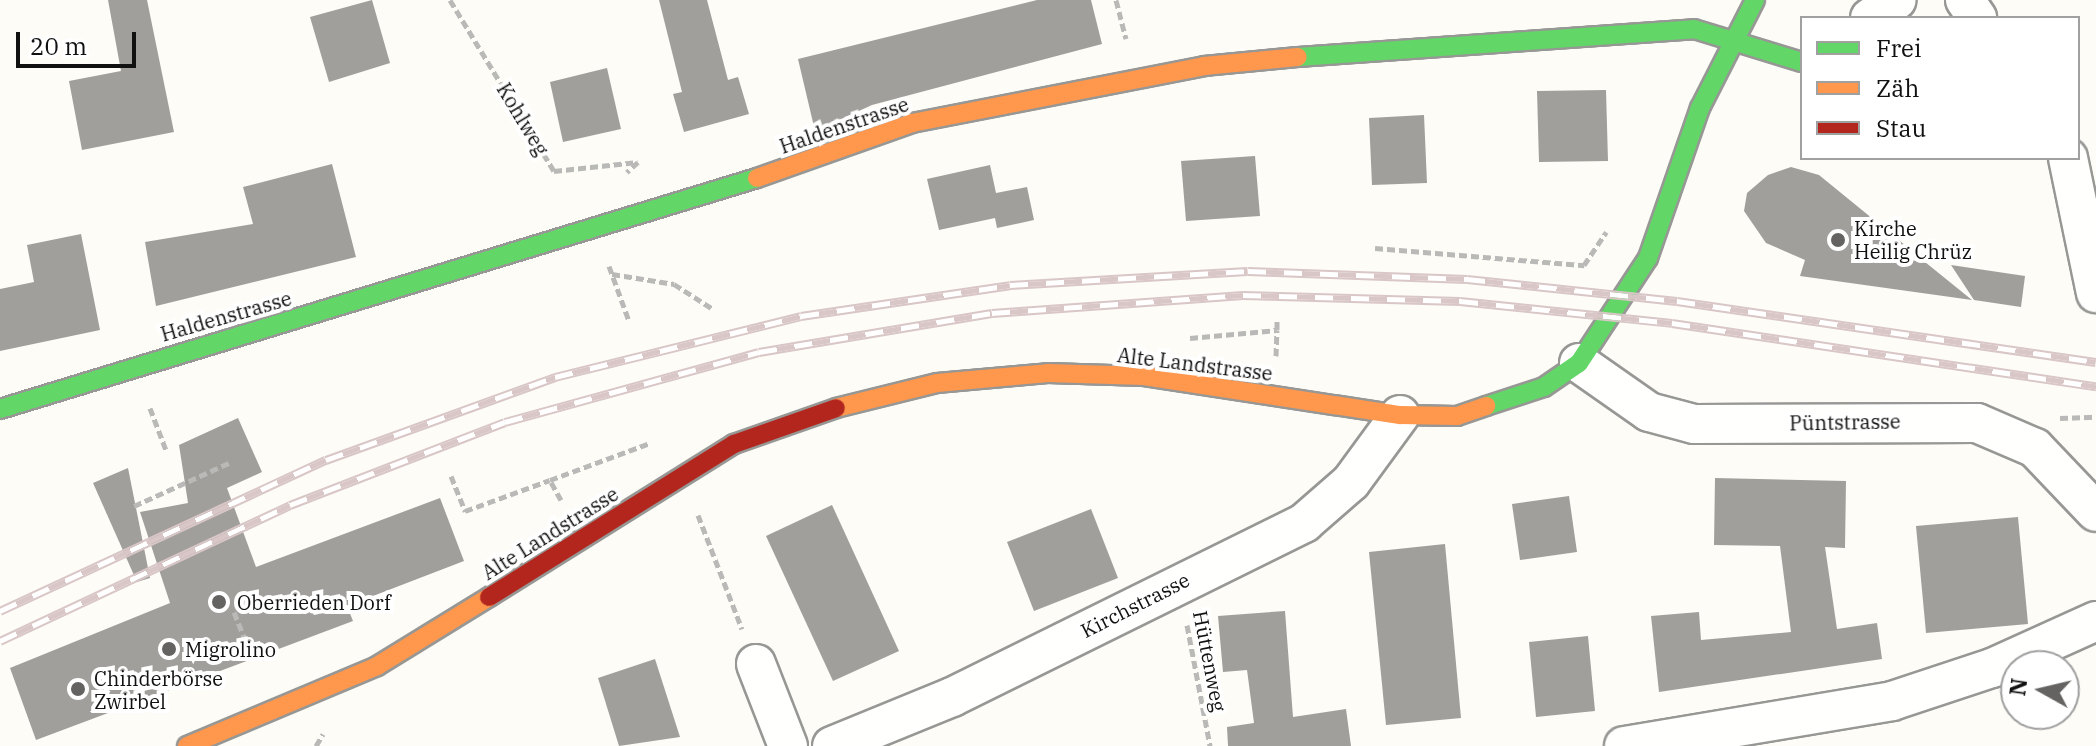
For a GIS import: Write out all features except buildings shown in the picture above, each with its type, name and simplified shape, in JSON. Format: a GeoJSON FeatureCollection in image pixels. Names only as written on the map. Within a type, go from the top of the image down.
{"type":"FeatureCollection","features":[{"type":"Feature","properties":{"kind":"main road","name":"Alte Landstrasse"},"geometry":{"type":"LineString","coordinates":[[187,746],[377,666],[734,444],[850,403],[937,383],[1048,373],[1144,376],[1400,415],[1457,416],[1496,407],[1544,387],[1579,363],[1648,258],[1729,41],[1755,0]]}},
{"type":"Feature","properties":{"kind":"main road","name":"Haldenstrasse"},"geometry":{"type":"LineString","coordinates":[[0,409],[594,228],[912,123],[1204,66],[1539,36],[1694,29],[1800,61]]}},
{"type":"Feature","properties":{"kind":"street"},"geometry":{"type":"LineString","coordinates":[[1873,16],[1897,0]]}},
{"type":"Feature","properties":{"kind":"street"},"geometry":{"type":"LineString","coordinates":[[2068,160],[2096,293]]}},
{"type":"Feature","properties":{"kind":"street","name":"Püntstrasse"},"geometry":{"type":"LineString","coordinates":[[1579,363],[1649,412],[1694,424],[1977,423],[2035,448],[2096,512]]}},
{"type":"Feature","properties":{"kind":"street","name":"Kirchstrasse"},"geometry":{"type":"LineString","coordinates":[[832,746],[952,697],[1174,584],[1304,523],[1351,482],[1400,415]]}},
{"type":"Feature","properties":{"kind":"street"},"geometry":{"type":"LineString","coordinates":[[1624,746],[1892,701],[1992,668],[2096,621]]}},
{"type":"Feature","properties":{"kind":"street"},"geometry":{"type":"LineString","coordinates":[[756,664],[788,746]]}},
{"type":"Feature","properties":{"kind":"path","name":"Kohlweg"},"geometry":{"type":"LineString","coordinates":[[450,0],[554,171],[638,162],[618,181]]}},
{"type":"Feature","properties":{"kind":"path"},"geometry":{"type":"LineString","coordinates":[[594,228],[629,321]]}},
{"type":"Feature","properties":{"kind":"path"},"geometry":{"type":"LineString","coordinates":[[1375,248],[1584,265],[1606,232]]}},
{"type":"Feature","properties":{"kind":"path"},"geometry":{"type":"LineString","coordinates":[[612,274],[674,284],[713,309]]}},
{"type":"Feature","properties":{"kind":"path"},"geometry":{"type":"LineString","coordinates":[[1275,369],[1277,320]]}},
{"type":"Feature","properties":{"kind":"path"},"geometry":{"type":"LineString","coordinates":[[1173,339],[1277,330]]}},
{"type":"Feature","properties":{"kind":"path"},"geometry":{"type":"LineString","coordinates":[[144,393],[166,450]]}},
{"type":"Feature","properties":{"kind":"path"},"geometry":{"type":"LineString","coordinates":[[2052,419],[2096,417]]}},
{"type":"Feature","properties":{"kind":"path"},"geometry":{"type":"LineString","coordinates":[[451,476],[465,511],[655,441]]}},
{"type":"Feature","properties":{"kind":"path"},"geometry":{"type":"LineString","coordinates":[[134,506],[231,462]]}},
{"type":"Feature","properties":{"kind":"path"},"geometry":{"type":"LineString","coordinates":[[550,480],[561,500]]}},
{"type":"Feature","properties":{"kind":"path"},"geometry":{"type":"LineString","coordinates":[[696,509],[732,606]]}},
{"type":"Feature","properties":{"kind":"path","name":"Hüttenweg"},"geometry":{"type":"LineString","coordinates":[[1174,584],[1210,746]]}},
{"type":"Feature","properties":{"kind":"path"},"geometry":{"type":"LineString","coordinates":[[234,612],[246,642]]}},
{"type":"Feature","properties":{"kind":"railway"},"geometry":{"type":"LineString","coordinates":[[0,611],[326,460],[555,377],[801,316],[1010,285],[1248,271],[1467,279],[1677,301],[2096,362]]}},
{"type":"Feature","properties":{"kind":"railway"},"geometry":{"type":"LineString","coordinates":[[0,641],[290,505],[505,422],[759,352],[992,313],[1243,295],[1460,301],[1672,323],[2096,386]]}},
{"type":"Feature","properties":{"kind":"traffic: fast"},"geometry":{"type":"LineString","coordinates":[[1486,406],[1544,387],[1579,363],[1648,258],[1700,108],[1755,0]]}},
{"type":"Feature","properties":{"kind":"traffic: fast"},"geometry":{"type":"LineString","coordinates":[[1298,57],[1694,29],[1800,61]]}},
{"type":"Feature","properties":{"kind":"traffic: fast"},"geometry":{"type":"LineString","coordinates":[[0,409],[757,178]]}},
{"type":"Feature","properties":{"kind":"traffic: slow"},"geometry":{"type":"LineString","coordinates":[[757,178],[912,123],[1204,66],[1298,57]]}},
{"type":"Feature","properties":{"kind":"traffic: slow"},"geometry":{"type":"LineString","coordinates":[[836,408],[937,383],[1048,373],[1144,376],[1400,415],[1457,416],[1486,406]]}},
{"type":"Feature","properties":{"kind":"traffic: slow"},"geometry":{"type":"LineString","coordinates":[[187,746],[377,666],[489,597]]}},
{"type":"Feature","properties":{"kind":"traffic: jam"},"geometry":{"type":"LineString","coordinates":[[489,597],[734,444],[836,408]]}},
{"type":"Feature","properties":{"kind":"place","name":"Kirche Heilig Chrüz"},"geometry":{"type":"Point","coordinates":[1838,240]}},
{"type":"Feature","properties":{"kind":"place","name":"Oberrieden Dorf"},"geometry":{"type":"Point","coordinates":[219,602]}},
{"type":"Feature","properties":{"kind":"place","name":"Migrolino"},"geometry":{"type":"Point","coordinates":[169,649]}},
{"type":"Feature","properties":{"kind":"place","name":"Chinderbörse Zwirbel"},"geometry":{"type":"Point","coordinates":[78,689]}}]}
